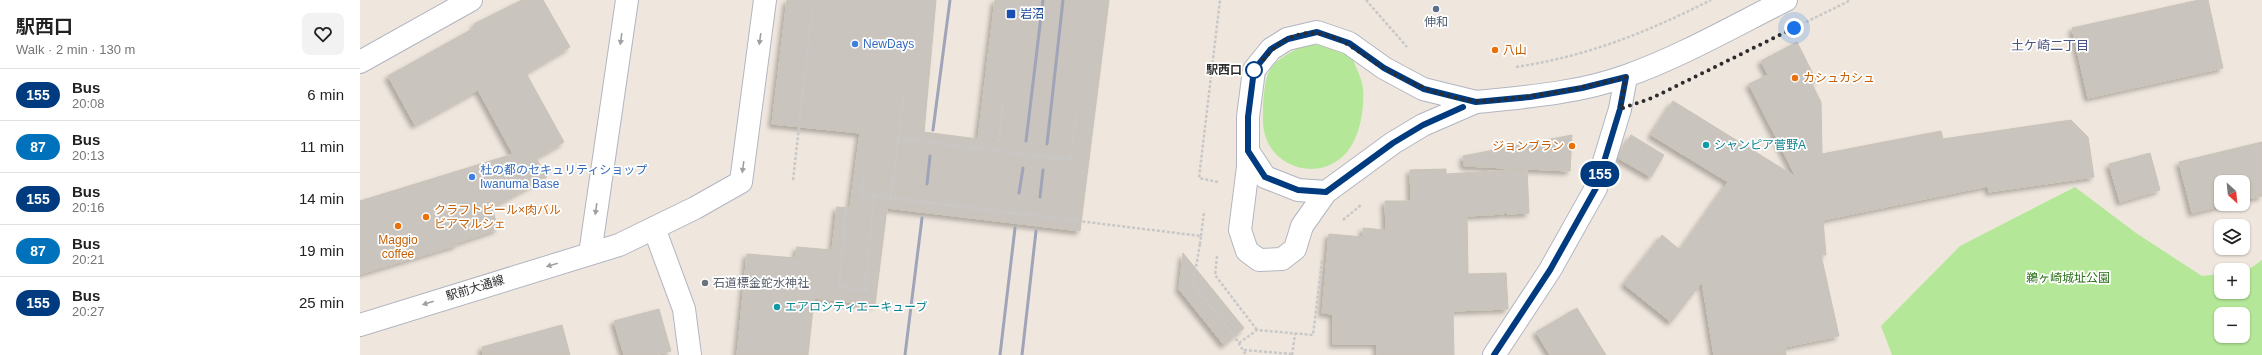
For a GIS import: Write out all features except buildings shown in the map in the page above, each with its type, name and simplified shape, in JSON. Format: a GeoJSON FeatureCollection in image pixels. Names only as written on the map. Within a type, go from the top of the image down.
{"type":"FeatureCollection","features":[{"type":"Feature","properties":{"kind":"street"},"geometry":{"type":"LineString","coordinates":[[360,62],[472,0]]}},
{"type":"Feature","properties":{"kind":"street"},"geometry":{"type":"LineString","coordinates":[[590,254],[627,0]]}},
{"type":"Feature","properties":{"kind":"street","name":"駅前大通線"},"geometry":{"type":"LineString","coordinates":[[360,325],[619,245],[741,182],[766,0]]}},
{"type":"Feature","properties":{"kind":"street"},"geometry":{"type":"LineString","coordinates":[[1476,102],[1424,89],[1384,68],[1349,43],[1317,32],[1288,39],[1271,49],[1254,70],[1248,117],[1248,167],[1240,230],[1247,251],[1259,260],[1282,259],[1295,249],[1302,226],[1326,192],[1393,143],[1423,125],[1476,102],[1530,97],[1582,88],[1626,77],[1674,56],[1786,0]]}},
{"type":"Feature","properties":{"kind":"street"},"geometry":{"type":"LineString","coordinates":[[1499,353],[1550,270],[1596,188],[1620,109],[1626,77]]}},
{"type":"Feature","properties":{"kind":"street"},"geometry":{"type":"LineString","coordinates":[[1248,151],[1265,177],[1298,190],[1326,192]]}},
{"type":"Feature","properties":{"kind":"street"},"geometry":{"type":"LineString","coordinates":[[654,228],[684,309],[690,355]]}},
{"type":"Feature","properties":{"kind":"path"},"geometry":{"type":"LineString","coordinates":[[1366,0],[1410,49]]}},
{"type":"Feature","properties":{"kind":"path"},"geometry":{"type":"LineString","coordinates":[[1512,67],[1551,62],[1637,36],[1711,0]]}},
{"type":"Feature","properties":{"kind":"path"},"geometry":{"type":"LineString","coordinates":[[1801,24],[1851,0]]}},
{"type":"Feature","properties":{"kind":"path"},"geometry":{"type":"LineString","coordinates":[[793,180],[812,12]]}},
{"type":"Feature","properties":{"kind":"path"},"geometry":{"type":"LineString","coordinates":[[892,198],[904,92]]}},
{"type":"Feature","properties":{"kind":"path"},"geometry":{"type":"LineString","coordinates":[[999,141],[1003,103]]}},
{"type":"Feature","properties":{"kind":"path"},"geometry":{"type":"LineString","coordinates":[[898,138],[1071,160],[1076,114]]}},
{"type":"Feature","properties":{"kind":"path"},"geometry":{"type":"LineString","coordinates":[[864,174],[861,194],[1201,236]]}},
{"type":"Feature","properties":{"kind":"path"},"geometry":{"type":"LineString","coordinates":[[846,208],[839,287],[865,290],[874,196]]}},
{"type":"Feature","properties":{"kind":"path"},"geometry":{"type":"LineString","coordinates":[[1342,221],[1365,201]]}},
{"type":"Feature","properties":{"kind":"path"},"geometry":{"type":"LineString","coordinates":[[1204,212],[1193,284],[1239,343],[1246,355]]}},
{"type":"Feature","properties":{"kind":"path"},"geometry":{"type":"LineString","coordinates":[[1239,343],[1257,330],[1313,335],[1323,259]]}},
{"type":"Feature","properties":{"kind":"path"},"geometry":{"type":"LineString","coordinates":[[1243,350],[1292,355],[1295,334]]}},
{"type":"Feature","properties":{"kind":"green space"},"geometry":{"type":"Polygon","coordinates":[[[1303,45],[1320,45],[1352,57],[1363,88],[1363,106],[1360,126],[1347,152],[1331,165],[1308,169],[1297,167],[1286,162],[1277,155],[1270,146],[1263,128],[1264,92],[1268,74],[1276,62],[1303,45]]]}},
{"type":"Feature","properties":{"kind":"green space","name":"鵜ヶ崎城址公園"},"geometry":{"type":"Polygon","coordinates":[[[2075,187],[2136,233],[2202,276],[2214,275],[2214,299],[2250,299],[2250,269],[2262,260],[2262,355],[1892,355],[1881,326],[1960,246],[2075,187]]]}},
{"type":"Feature","properties":{"kind":"railway"},"geometry":{"type":"LineString","coordinates":[[933,130],[950,0]]}},
{"type":"Feature","properties":{"kind":"railway"},"geometry":{"type":"LineString","coordinates":[[1026,141],[1043,0]]}},
{"type":"Feature","properties":{"kind":"railway"},"geometry":{"type":"LineString","coordinates":[[1047,144],[1063,0]]}},
{"type":"Feature","properties":{"kind":"railway"},"geometry":{"type":"LineString","coordinates":[[927,184],[930,156]]}},
{"type":"Feature","properties":{"kind":"railway"},"geometry":{"type":"LineString","coordinates":[[1019,193],[1023,168]]}},
{"type":"Feature","properties":{"kind":"railway"},"geometry":{"type":"LineString","coordinates":[[1040,197],[1043,170]]}},
{"type":"Feature","properties":{"kind":"railway"},"geometry":{"type":"LineString","coordinates":[[905,355],[922,218]]}},
{"type":"Feature","properties":{"kind":"railway"},"geometry":{"type":"LineString","coordinates":[[1000,355],[1015,228]]}},
{"type":"Feature","properties":{"kind":"railway"},"geometry":{"type":"LineString","coordinates":[[1022,355],[1036,231]]}},
{"type":"Feature","properties":{"kind":"bus line","name":"155"},"geometry":{"type":"LineString","coordinates":[[1463,107],[1423,125],[1393,143],[1326,192],[1298,190],[1265,177],[1248,151],[1248,117],[1254,70],[1271,49],[1288,39],[1317,32],[1349,43],[1384,68],[1424,89],[1476,102],[1530,97],[1582,88],[1626,77],[1620,109],[1596,188],[1550,270],[1500,349],[1494,355]]}},
{"type":"Feature","properties":{"kind":"place","name":"伸和"},"geometry":{"type":"Point","coordinates":[1436,9]}},
{"type":"Feature","properties":{"kind":"place","name":"岩沼"},"geometry":{"type":"Point","coordinates":[1011,14]}},
{"type":"Feature","properties":{"kind":"place","name":"NewDays"},"geometry":{"type":"Point","coordinates":[855,44]}},
{"type":"Feature","properties":{"kind":"place","name":"八山"},"geometry":{"type":"Point","coordinates":[1495,50]}},
{"type":"Feature","properties":{"kind":"place","name":"駅西口"},"geometry":{"type":"Point","coordinates":[1254,70]}},
{"type":"Feature","properties":{"kind":"place","name":"カシュカシュ"},"geometry":{"type":"Point","coordinates":[1795,78]}},
{"type":"Feature","properties":{"kind":"place","name":"シャンピア菅野A"},"geometry":{"type":"Point","coordinates":[1706,145]}},
{"type":"Feature","properties":{"kind":"place","name":"ジョンブラン"},"geometry":{"type":"Point","coordinates":[1572,146]}},
{"type":"Feature","properties":{"kind":"place","name":"杜の都のセキュリティショップ Iwanuma Base"},"geometry":{"type":"Point","coordinates":[472,177]}},
{"type":"Feature","properties":{"kind":"place","name":"クラフトビール×肉バル ビアマルシェ"},"geometry":{"type":"Point","coordinates":[426,217]}},
{"type":"Feature","properties":{"kind":"place","name":"Maggio coffee"},"geometry":{"type":"Point","coordinates":[398,226]}},
{"type":"Feature","properties":{"kind":"place","name":"石道標金蛇水神社"},"geometry":{"type":"Point","coordinates":[705,283]}},
{"type":"Feature","properties":{"kind":"place","name":"エアロシティエーキューブ"},"geometry":{"type":"Point","coordinates":[777,307]}},
{"type":"Feature","properties":{"kind":"district","name":"土ケ崎二丁目"},"geometry":{"type":"Point","coordinates":[2050,45]}},
{"type":"Feature","properties":{"kind":"route"},"geometry":{"type":"LineString","coordinates":[[1254,70],[1271,49],[1288,39],[1317,32],[1349,43],[1384,68],[1424,89],[1476,102],[1530,97],[1582,88],[1626,77],[1620,109],[1652,98],[1794,28]]}}]}
